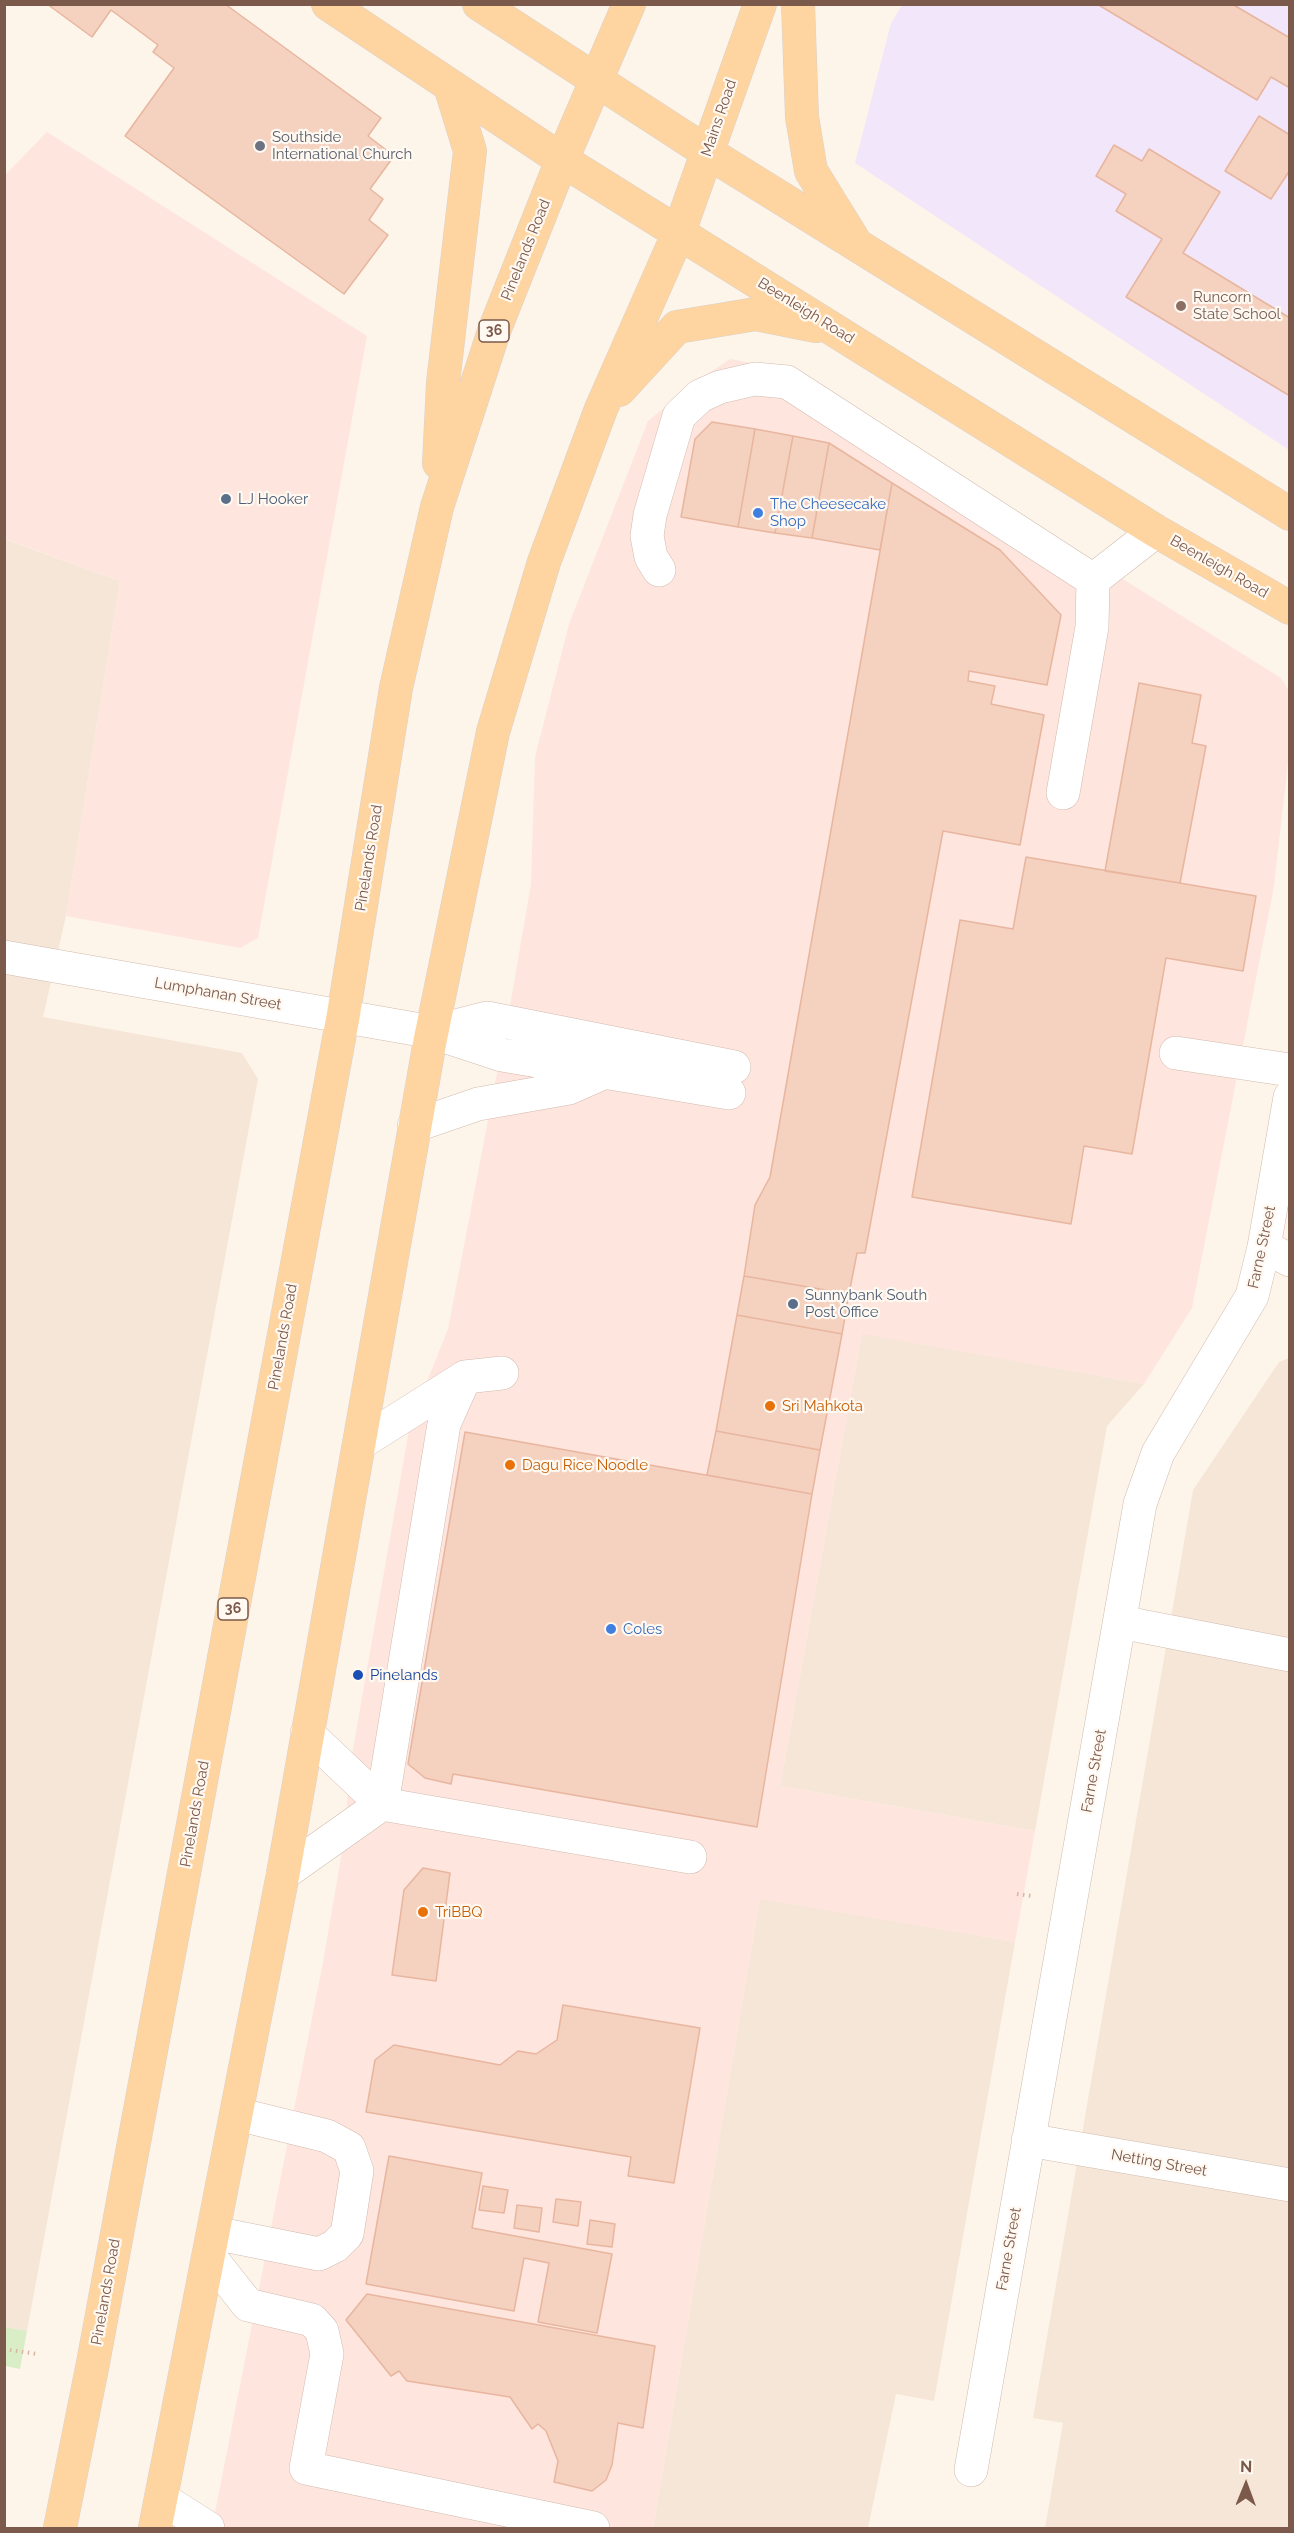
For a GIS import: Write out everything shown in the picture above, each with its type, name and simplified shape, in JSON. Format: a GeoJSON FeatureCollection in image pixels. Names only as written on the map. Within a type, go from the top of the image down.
{"type":"FeatureCollection","features":[{"type":"Feature","properties":{"kind":"main road","name":"Beenleigh Road"},"geometry":{"type":"LineString","coordinates":[[328,4],[451,89],[562,160],[840,331],[1156,531],[1290,608]]}},
{"type":"Feature","properties":{"kind":"main road"},"geometry":{"type":"LineString","coordinates":[[479,4],[707,152],[1290,514]]}},
{"type":"Feature","properties":{"kind":"main road","name":"36"},"geometry":{"type":"LineString","coordinates":[[562,160],[629,4]]}},
{"type":"Feature","properties":{"kind":"main road","name":"Mains Road"},"geometry":{"type":"LineString","coordinates":[[679,232],[760,4]]}},
{"type":"Feature","properties":{"kind":"main road"},"geometry":{"type":"LineString","coordinates":[[798,4],[802,117],[811,171],[857,246]]}},
{"type":"Feature","properties":{"kind":"main road"},"geometry":{"type":"LineString","coordinates":[[437,507],[443,383],[470,151],[451,89]]}},
{"type":"Feature","properties":{"kind":"main road","name":"Pinelands Road"},"geometry":{"type":"LineString","coordinates":[[60,2529],[93,2363],[343,1017],[396,688],[437,507],[494,331],[562,160]]}},
{"type":"Feature","properties":{"kind":"main road"},"geometry":{"type":"LineString","coordinates":[[158,2513],[283,1874],[414,1126],[493,732],[544,562],[601,409],[679,232]]}},
{"type":"Feature","properties":{"kind":"main road"},"geometry":{"type":"LineString","coordinates":[[601,409],[677,327],[756,314],[840,331]]}},
{"type":"Feature","properties":{"kind":"street"},"geometry":{"type":"LineString","coordinates":[[659,570],[651,557],[647,536],[650,515],[680,416],[700,396],[720,387],[755,379],[787,382],[1093,580]]}},
{"type":"Feature","properties":{"kind":"street"},"geometry":{"type":"LineString","coordinates":[[1093,580],[1156,531]]}},
{"type":"Feature","properties":{"kind":"street"},"geometry":{"type":"LineString","coordinates":[[1063,793],[1092,627],[1093,580]]}},
{"type":"Feature","properties":{"kind":"street","name":"Lumphanan Street"},"geometry":{"type":"LineString","coordinates":[[4,957],[432,1032]]}},
{"type":"Feature","properties":{"kind":"street"},"geometry":{"type":"LineString","coordinates":[[487,1018],[732,1080],[603,1073],[482,1050],[432,1032],[487,1018]]}},
{"type":"Feature","properties":{"kind":"street"},"geometry":{"type":"LineString","coordinates":[[1176,1053],[1290,1070]]}},
{"type":"Feature","properties":{"kind":"street"},"geometry":{"type":"LineString","coordinates":[[414,1126],[478,1104],[569,1088],[603,1073]]}},
{"type":"Feature","properties":{"kind":"street","name":"Farne Street"},"geometry":{"type":"LineString","coordinates":[[971,2470],[1140,1504],[1158,1453],[1277,1254],[1290,1097]]}},
{"type":"Feature","properties":{"kind":"street"},"geometry":{"type":"LineString","coordinates":[[359,1443],[465,1377],[502,1374]]}},
{"type":"Feature","properties":{"kind":"street"},"geometry":{"type":"LineString","coordinates":[[283,1874],[382,1804],[444,1424],[465,1377]]}},
{"type":"Feature","properties":{"kind":"street"},"geometry":{"type":"LineString","coordinates":[[1120,1622],[1290,1655]]}},
{"type":"Feature","properties":{"kind":"street"},"geometry":{"type":"LineString","coordinates":[[307,1733],[382,1804],[690,1857]]}},
{"type":"Feature","properties":{"kind":"street"},"geometry":{"type":"LineString","coordinates":[[212,2245],[319,2254],[334,2246],[347,2234],[357,2171],[350,2148],[327,2136],[237,2114]]}},
{"type":"Feature","properties":{"kind":"street","name":"Netting Street"},"geometry":{"type":"LineString","coordinates":[[1028,2140],[1290,2185]]}},
{"type":"Feature","properties":{"kind":"street"},"geometry":{"type":"LineString","coordinates":[[212,2245],[248,2305],[312,2320],[322,2331],[327,2354],[306,2468],[593,2529]]}},
{"type":"Feature","properties":{"kind":"street"},"geometry":{"type":"LineString","coordinates":[[158,2513],[208,2529]]}},
{"type":"Feature","properties":{"kind":"path"},"geometry":{"type":"LineString","coordinates":[[4,2349],[37,2354]]}},
{"type":"Feature","properties":{"kind":"shaded area","name":"Runcorn State School"},"geometry":{"type":"Polygon","coordinates":[[[902,5],[1289,5],[1289,450],[855,163],[891,23],[902,5]]]}},
{"type":"Feature","properties":{"kind":"shaded area"},"geometry":{"type":"Polygon","coordinates":[[[47,132],[367,336],[258,938],[240,948],[66,916],[120,581],[5,539],[5,175],[47,132]]]}},
{"type":"Feature","properties":{"kind":"shaded area"},"geometry":{"type":"Polygon","coordinates":[[[730,359],[789,370],[1281,678],[1289,691],[1289,753],[1274,886],[1192,1308],[1144,1384],[862,1334],[780,1786],[1035,1831],[1015,1942],[760,1899],[653,2528],[212,2528],[323,1962],[344,1840],[350,1766],[410,1424],[448,1329],[511,1000],[531,884],[535,757],[569,624],[648,421],[692,385],[730,359]]]}},
{"type":"Feature","properties":{"kind":"shaded area"},"geometry":{"type":"Polygon","coordinates":[[[4,539],[120,581],[66,916],[43,1017],[242,1053],[258,1079],[27,2331],[4,2327],[4,539]]]}},
{"type":"Feature","properties":{"kind":"shaded area"},"geometry":{"type":"Polygon","coordinates":[[[862,1333],[1144,1384],[1107,1426],[1035,1831],[780,1786],[862,1333]]]}},
{"type":"Feature","properties":{"kind":"shaded area"},"geometry":{"type":"Polygon","coordinates":[[[1289,1358],[1289,2528],[1045,2528],[1063,2423],[1033,2418],[1193,1490],[1279,1362],[1289,1358]]]}},
{"type":"Feature","properties":{"kind":"shaded area"},"geometry":{"type":"Polygon","coordinates":[[[760,1898],[1015,1942],[934,2401],[896,2394],[868,2528],[653,2528],[760,1898]]]}},
{"type":"Feature","properties":{"kind":"green space"},"geometry":{"type":"Polygon","coordinates":[[[4,2327],[27,2331],[20,2369],[5,2366],[4,2327]]]}},
{"type":"Feature","properties":{"kind":"building","name":"Southside International Church"},"geometry":{"type":"Polygon","coordinates":[[[47,4],[225,4],[381,118],[368,136],[394,156],[370,189],[383,199],[369,220],[388,235],[344,294],[125,136],[174,68],[153,52],[158,45],[111,10],[92,37],[47,4]]]}},
{"type":"Feature","properties":{"kind":"building"},"geometry":{"type":"Polygon","coordinates":[[[1097,4],[1232,4],[1290,38],[1290,88],[1271,77],[1257,100],[1097,4]]]}},
{"type":"Feature","properties":{"kind":"building"},"geometry":{"type":"Polygon","coordinates":[[[1259,116],[1290,135],[1290,170],[1271,199],[1225,171],[1259,116]]]}},
{"type":"Feature","properties":{"kind":"building"},"geometry":{"type":"Polygon","coordinates":[[[1114,145],[1142,161],[1149,149],[1220,192],[1183,253],[1290,318],[1290,396],[1126,297],[1162,239],[1116,211],[1126,194],[1096,176],[1114,145]]]}},
{"type":"Feature","properties":{"kind":"building"},"geometry":{"type":"Polygon","coordinates":[[[712,422],[755,429],[738,527],[681,517],[695,439],[712,422]]]}},
{"type":"Feature","properties":{"kind":"building"},"geometry":{"type":"Polygon","coordinates":[[[755,429],[793,436],[775,533],[738,527],[755,429]]]}},
{"type":"Feature","properties":{"kind":"building"},"geometry":{"type":"Polygon","coordinates":[[[793,436],[829,443],[812,538],[775,533],[793,436]]]}},
{"type":"Feature","properties":{"kind":"building"},"geometry":{"type":"Polygon","coordinates":[[[829,443],[892,483],[880,550],[812,538],[829,443]]]}},
{"type":"Feature","properties":{"kind":"building"},"geometry":{"type":"Polygon","coordinates":[[[892,483],[1000,550],[1061,615],[1047,685],[969,671],[968,681],[995,686],[991,704],[1044,715],[1020,845],[943,831],[865,1253],[857,1253],[849,1294],[744,1276],[755,1205],[770,1177],[892,483]]]}},
{"type":"Feature","properties":{"kind":"building"},"geometry":{"type":"Polygon","coordinates":[[[1139,683],[1201,695],[1192,743],[1206,746],[1180,883],[1105,871],[1139,683]]]}},
{"type":"Feature","properties":{"kind":"building"},"geometry":{"type":"Polygon","coordinates":[[[1026,857],[1256,896],[1243,971],[1166,958],[1132,1154],[1084,1146],[1071,1224],[912,1197],[960,920],[1013,929],[1026,857]]]}},
{"type":"Feature","properties":{"kind":"building","name":"Sunnybank South Post Office"},"geometry":{"type":"Polygon","coordinates":[[[744,1276],[849,1294],[842,1334],[737,1315],[744,1276]]]}},
{"type":"Feature","properties":{"kind":"building"},"geometry":{"type":"Polygon","coordinates":[[[737,1315],[842,1334],[820,1450],[716,1431],[737,1315]]]}},
{"type":"Feature","properties":{"kind":"building"},"geometry":{"type":"Polygon","coordinates":[[[716,1431],[820,1450],[812,1494],[707,1475],[716,1431]]]}},
{"type":"Feature","properties":{"kind":"building","name":"Coles"},"geometry":{"type":"Polygon","coordinates":[[[465,1432],[812,1494],[757,1827],[453,1774],[451,1784],[425,1778],[408,1764],[465,1432]]]}},
{"type":"Feature","properties":{"kind":"building","name":"TriBBQ"},"geometry":{"type":"Polygon","coordinates":[[[423,1868],[450,1873],[436,1981],[392,1975],[404,1890],[423,1868]]]}},
{"type":"Feature","properties":{"kind":"building"},"geometry":{"type":"Polygon","coordinates":[[[563,2005],[700,2028],[674,2183],[628,2176],[631,2157],[366,2112],[375,2060],[394,2045],[500,2065],[518,2051],[536,2054],[557,2040],[563,2005]]]}},
{"type":"Feature","properties":{"kind":"building"},"geometry":{"type":"Polygon","coordinates":[[[389,2156],[482,2173],[472,2228],[612,2254],[597,2333],[538,2322],[549,2263],[524,2258],[514,2311],[366,2284],[389,2156]]]}},
{"type":"Feature","properties":{"kind":"building"},"geometry":{"type":"Polygon","coordinates":[[[483,2186],[508,2190],[504,2213],[479,2210],[483,2186]]]}},
{"type":"Feature","properties":{"kind":"building"},"geometry":{"type":"Polygon","coordinates":[[[556,2199],[581,2202],[578,2226],[553,2222],[556,2199]]]}},
{"type":"Feature","properties":{"kind":"building"},"geometry":{"type":"Polygon","coordinates":[[[517,2205],[542,2208],[539,2232],[514,2228],[517,2205]]]}},
{"type":"Feature","properties":{"kind":"building"},"geometry":{"type":"Polygon","coordinates":[[[590,2220],[615,2224],[612,2247],[587,2244],[590,2220]]]}},
{"type":"Feature","properties":{"kind":"building"},"geometry":{"type":"Polygon","coordinates":[[[367,2294],[655,2346],[643,2428],[618,2423],[612,2465],[606,2480],[592,2491],[554,2482],[558,2461],[546,2431],[538,2424],[532,2429],[510,2397],[407,2381],[399,2371],[391,2376],[346,2320],[367,2294]]]}},
{"type":"Feature","properties":{"kind":"place","name":"Southside International Church"},"geometry":{"type":"Point","coordinates":[260,146]}},
{"type":"Feature","properties":{"kind":"place","name":"Runcorn State School"},"geometry":{"type":"Point","coordinates":[1181,306]}},
{"type":"Feature","properties":{"kind":"place","name":"LJ Hooker"},"geometry":{"type":"Point","coordinates":[226,499]}},
{"type":"Feature","properties":{"kind":"place","name":"The Cheesecake Shop"},"geometry":{"type":"Point","coordinates":[758,513]}},
{"type":"Feature","properties":{"kind":"place","name":"Sunnybank South Post Office"},"geometry":{"type":"Point","coordinates":[793,1304]}},
{"type":"Feature","properties":{"kind":"place","name":"Sri Mahkota"},"geometry":{"type":"Point","coordinates":[770,1406]}},
{"type":"Feature","properties":{"kind":"place","name":"Dagu Rice Noodle"},"geometry":{"type":"Point","coordinates":[510,1465]}},
{"type":"Feature","properties":{"kind":"place","name":"Coles"},"geometry":{"type":"Point","coordinates":[611,1629]}},
{"type":"Feature","properties":{"kind":"place","name":"Pinelands"},"geometry":{"type":"Point","coordinates":[358,1675]}},
{"type":"Feature","properties":{"kind":"place","name":"TriBBQ"},"geometry":{"type":"Point","coordinates":[423,1912]}}]}
